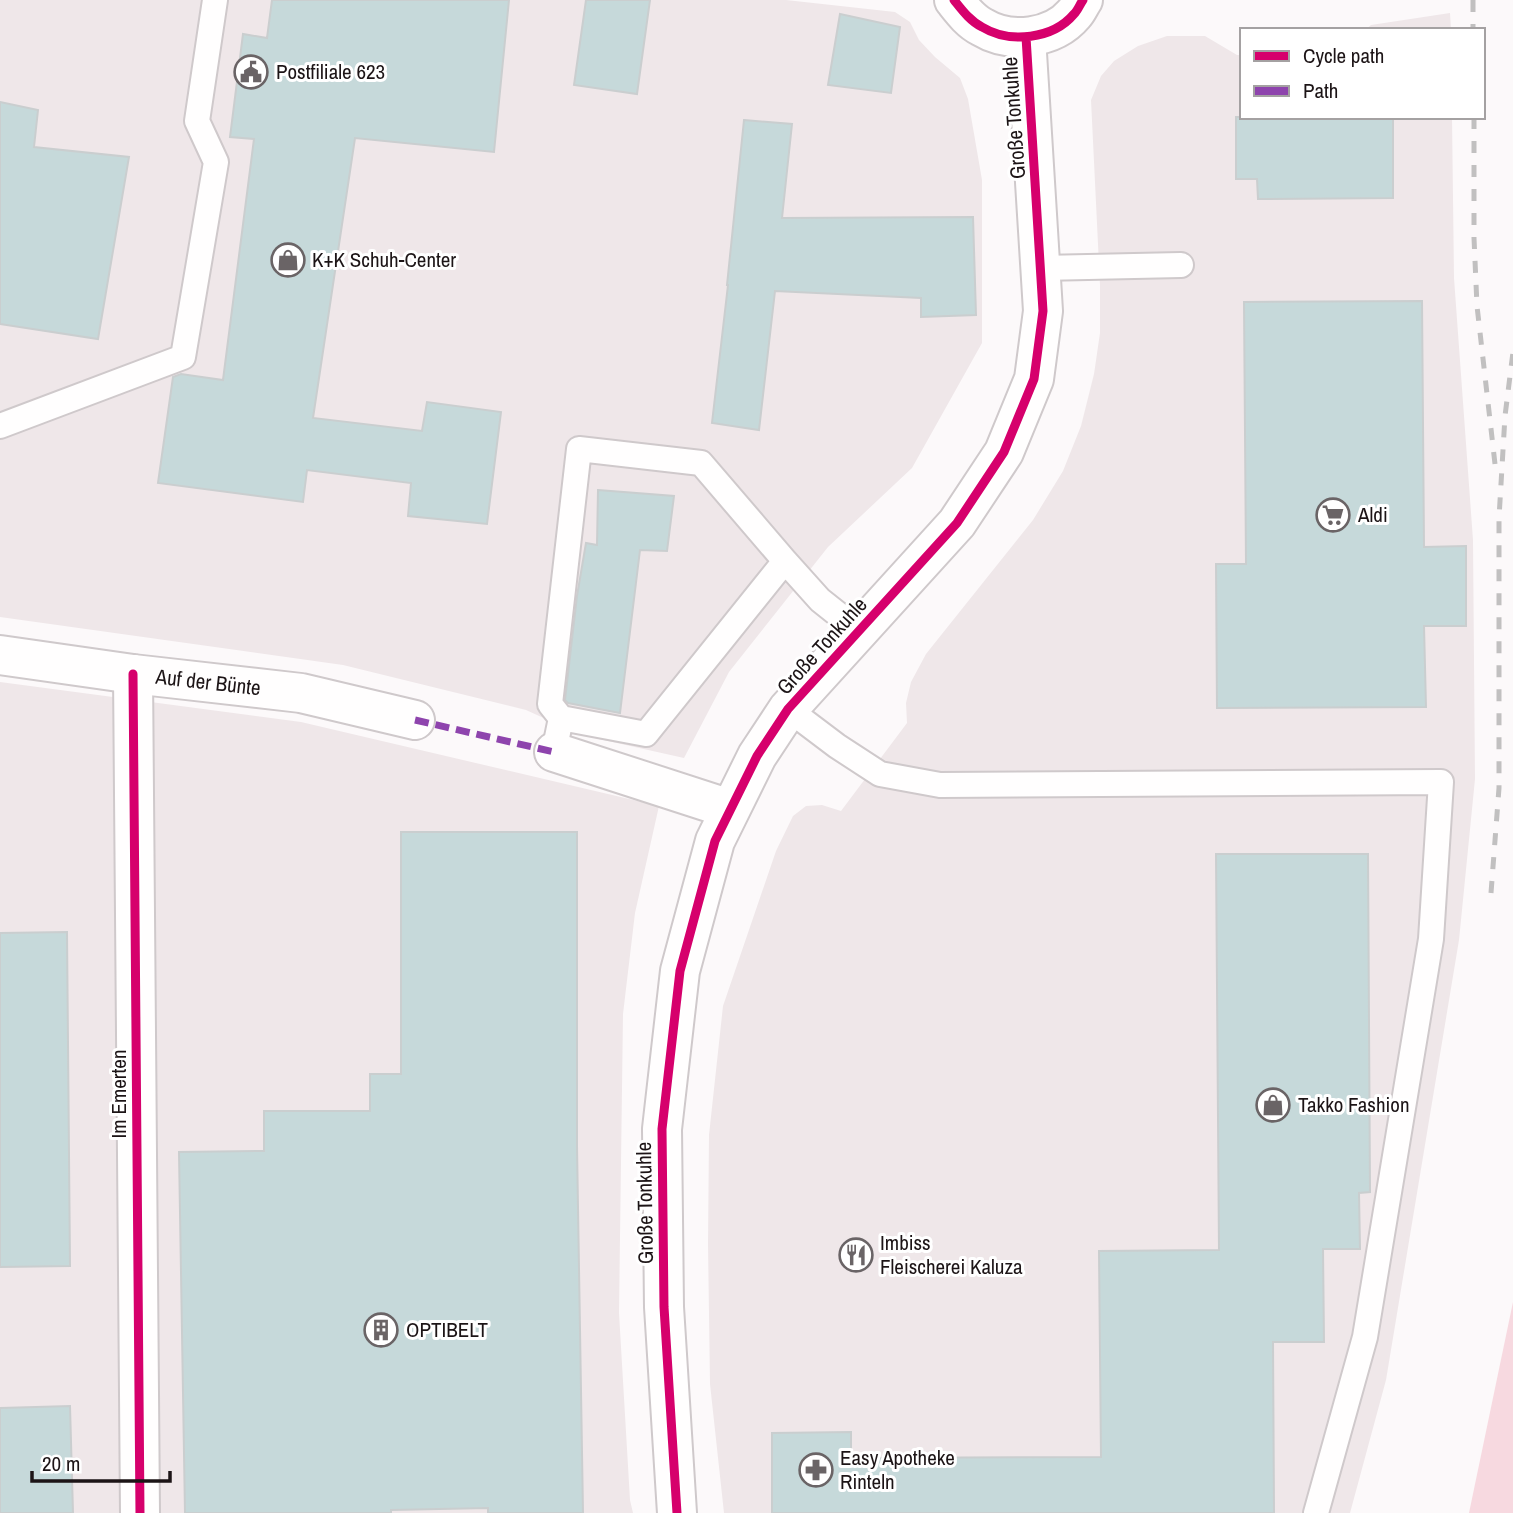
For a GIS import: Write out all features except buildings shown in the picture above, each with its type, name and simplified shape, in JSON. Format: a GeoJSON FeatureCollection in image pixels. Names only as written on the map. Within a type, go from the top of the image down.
{"type":"FeatureCollection","features":[{"type":"Feature","properties":{"kind":"street"},"geometry":{"type":"LineString","coordinates":[[954,0],[965,14],[982,28],[1003,36],[1026,37],[1051,30],[1073,15],[1083,0]]}},
{"type":"Feature","properties":{"kind":"street","name":"Große Tonkuhle"},"geometry":{"type":"LineString","coordinates":[[677,1513],[664,1307],[662,1129],[680,971],[715,841],[757,756],[788,709],[957,523],[1004,452],[1034,379],[1043,311],[1026,37]]}},
{"type":"Feature","properties":{"kind":"street","name":"Auf der Bünte"},"geometry":{"type":"LineString","coordinates":[[0,655],[133,674],[301,693],[415,720]]}},
{"type":"Feature","properties":{"kind":"street","name":"Im Emerten"},"geometry":{"type":"LineString","coordinates":[[133,674],[141,1513]]}},
{"type":"Feature","properties":{"kind":"street"},"geometry":{"type":"LineString","coordinates":[[557,735],[730,809]]}},
{"type":"Feature","properties":{"kind":"lane"},"geometry":{"type":"LineString","coordinates":[[0,426],[183,357],[216,162],[197,121],[215,0]]}},
{"type":"Feature","properties":{"kind":"lane"},"geometry":{"type":"LineString","coordinates":[[1041,268],[1181,265]]}},
{"type":"Feature","properties":{"kind":"lane"},"geometry":{"type":"LineString","coordinates":[[785,561],[646,734],[557,735],[550,704],[579,449],[701,463],[820,600],[859,631]]}},
{"type":"Feature","properties":{"kind":"lane"},"geometry":{"type":"LineString","coordinates":[[788,709],[880,774],[940,785],[1441,782],[1432,939],[1365,1337],[1316,1513]]}},
{"type":"Feature","properties":{"kind":"shaded area"},"geometry":{"type":"Polygon","coordinates":[[[0,0],[786,0],[895,12],[910,22],[919,40],[960,78],[968,99],[982,180],[982,343],[912,468],[828,547],[729,672],[684,758],[581,735],[526,710],[343,665],[0,617],[0,0]]]}},
{"type":"Feature","properties":{"kind":"shaded area"},"geometry":{"type":"Polygon","coordinates":[[[1450,13],[1451,28],[1367,28],[1371,25],[1450,13]]]}},
{"type":"Feature","properties":{"kind":"shaded area"},"geometry":{"type":"Polygon","coordinates":[[[1167,36],[1205,36],[1240,55],[1240,119],[1452,119],[1454,278],[1473,540],[1475,779],[1459,940],[1386,1380],[1350,1513],[724,1513],[710,1384],[708,1244],[709,1135],[723,1006],[776,851],[793,816],[806,806],[822,805],[841,811],[907,723],[906,703],[911,682],[926,654],[1033,520],[1063,471],[1081,426],[1094,374],[1100,333],[1091,100],[1101,76],[1114,61],[1138,46],[1167,36]]]}},
{"type":"Feature","properties":{"kind":"shaded area"},"geometry":{"type":"Polygon","coordinates":[[[0,682],[301,722],[659,806],[635,913],[623,1014],[619,1313],[633,1513],[0,1513],[0,682]]]}},
{"type":"Feature","properties":{"kind":"shaded area"},"geometry":{"type":"Polygon","coordinates":[[[1513,1302],[1513,1513],[1469,1513],[1513,1302]]]}},
{"type":"Feature","properties":{"kind":"railway"},"geometry":{"type":"LineString","coordinates":[[1473,0],[1473,28]]}},
{"type":"Feature","properties":{"kind":"railway"},"geometry":{"type":"LineString","coordinates":[[1474,119],[1477,306],[1495,464]]}},
{"type":"Feature","properties":{"kind":"railway"},"geometry":{"type":"LineString","coordinates":[[1491,893],[1499,788],[1499,518],[1505,416],[1513,352]]}},
{"type":"Feature","properties":{"kind":"marked path"},"geometry":{"type":"LineString","coordinates":[[415,720],[554,752]]}},
{"type":"Feature","properties":{"kind":"cycle path"},"geometry":{"type":"LineString","coordinates":[[954,0],[978,25],[1005,36],[1018,37],[1043,34],[1055,29],[1074,14],[1083,0]]}},
{"type":"Feature","properties":{"kind":"cycle path"},"geometry":{"type":"LineString","coordinates":[[677,1513],[664,1307],[662,1129],[680,971],[715,841],[757,756],[788,709],[957,523],[1004,452],[1034,379],[1043,311],[1026,37]]}},
{"type":"Feature","properties":{"kind":"cycle path"},"geometry":{"type":"LineString","coordinates":[[133,674],[140,1513]]}},
{"type":"Feature","properties":{"kind":"place","name":"Postfiliale 623"},"geometry":{"type":"Point","coordinates":[251,72]}},
{"type":"Feature","properties":{"kind":"place","name":"K+K Schuh-Center"},"geometry":{"type":"Point","coordinates":[288,260]}},
{"type":"Feature","properties":{"kind":"place","name":"Aldi"},"geometry":{"type":"Point","coordinates":[1333,515]}},
{"type":"Feature","properties":{"kind":"place","name":"Takko Fashion"},"geometry":{"type":"Point","coordinates":[1273,1105]}},
{"type":"Feature","properties":{"kind":"place","name":"Imbiss Fleischerei Kaluza"},"geometry":{"type":"Point","coordinates":[856,1255]}},
{"type":"Feature","properties":{"kind":"place","name":"OPTIBELT"},"geometry":{"type":"Point","coordinates":[381,1330]}},
{"type":"Feature","properties":{"kind":"place","name":"Easy Apotheke Rinteln"},"geometry":{"type":"Point","coordinates":[816,1470]}}]}
